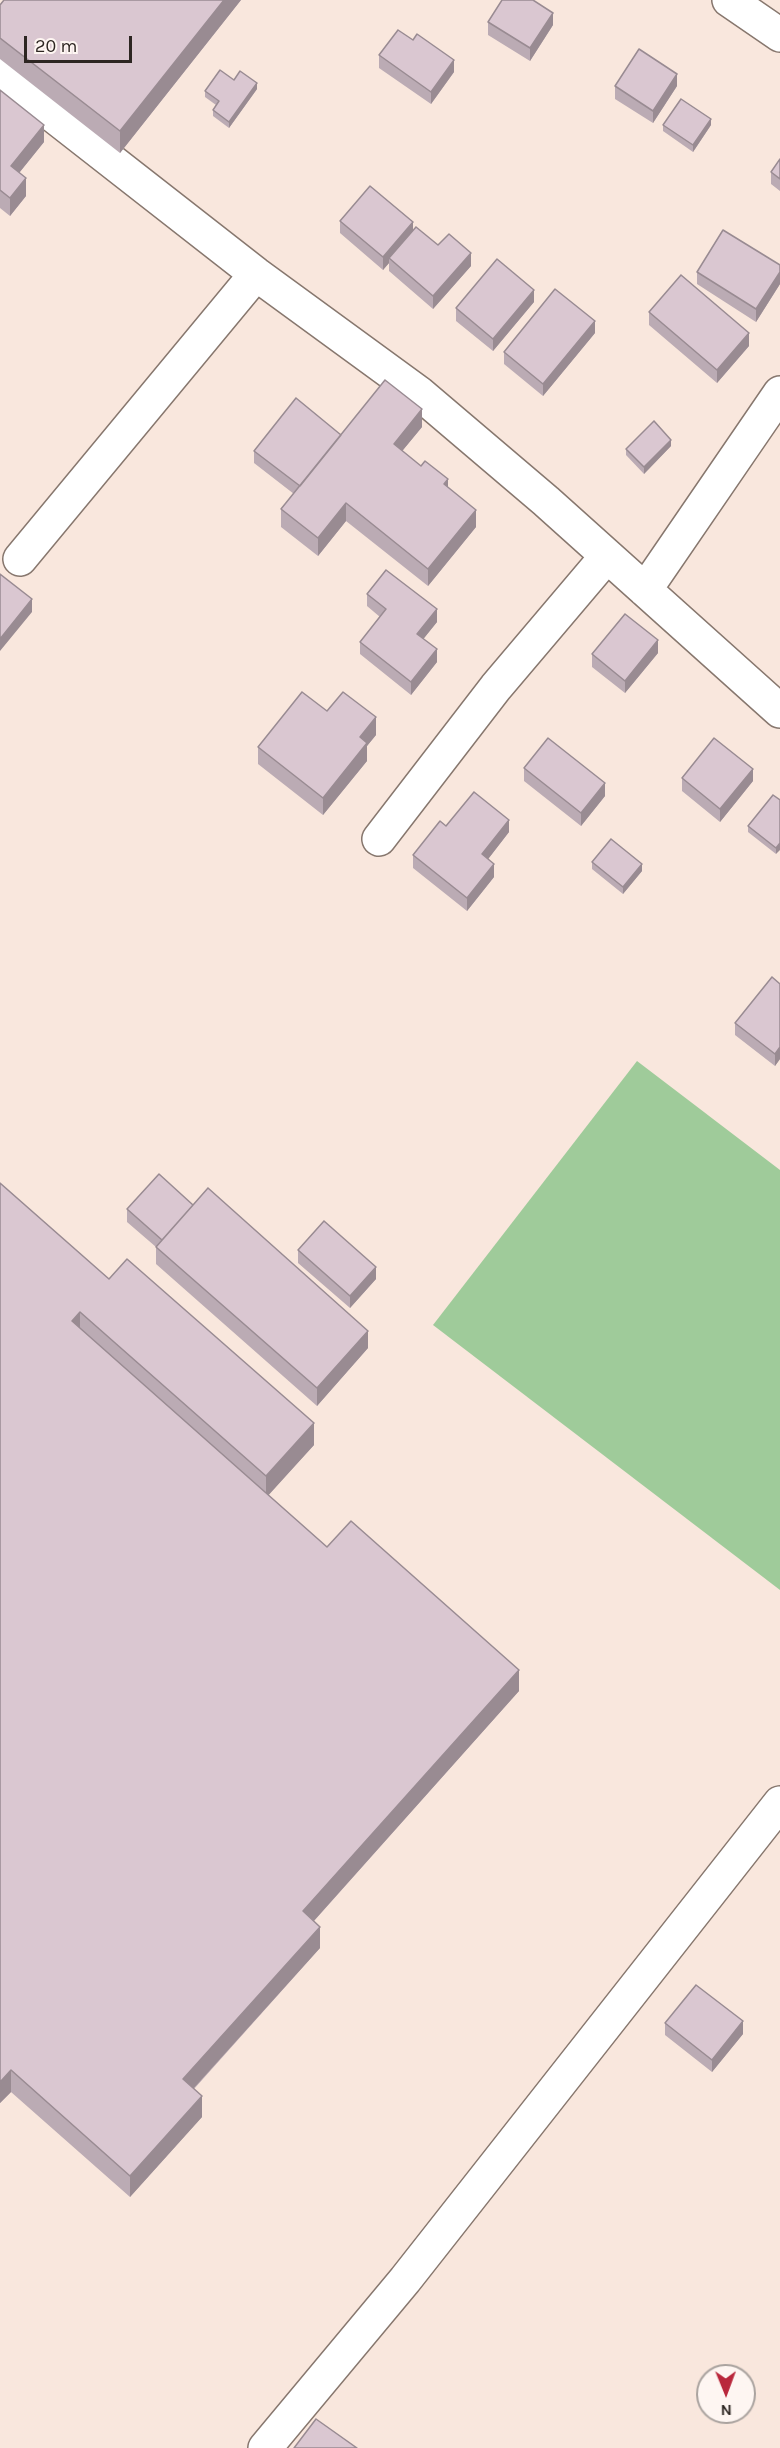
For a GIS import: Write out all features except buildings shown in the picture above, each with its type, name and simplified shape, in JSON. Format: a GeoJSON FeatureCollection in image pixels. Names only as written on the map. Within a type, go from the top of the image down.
{"type":"FeatureCollection","features":[{"type":"Feature","properties":{"kind":"street"},"geometry":{"type":"LineString","coordinates":[[729,0],[780,35]]}},
{"type":"Feature","properties":{"kind":"street"},"geometry":{"type":"LineString","coordinates":[[0,74],[256,274],[418,393],[607,556],[780,711]]}},
{"type":"Feature","properties":{"kind":"street"},"geometry":{"type":"LineString","coordinates":[[20,559],[256,274]]}},
{"type":"Feature","properties":{"kind":"street"},"geometry":{"type":"LineString","coordinates":[[645,590],[780,393]]}},
{"type":"Feature","properties":{"kind":"street"},"geometry":{"type":"LineString","coordinates":[[379,839],[496,687],[607,556]]}},
{"type":"Feature","properties":{"kind":"street"},"geometry":{"type":"LineString","coordinates":[[265,2448],[405,2280],[780,1803]]}},
{"type":"Feature","properties":{"kind":"green space"},"geometry":{"type":"Polygon","coordinates":[[[637,1061],[780,1170],[780,1590],[433,1325],[637,1061]]]}}]}
